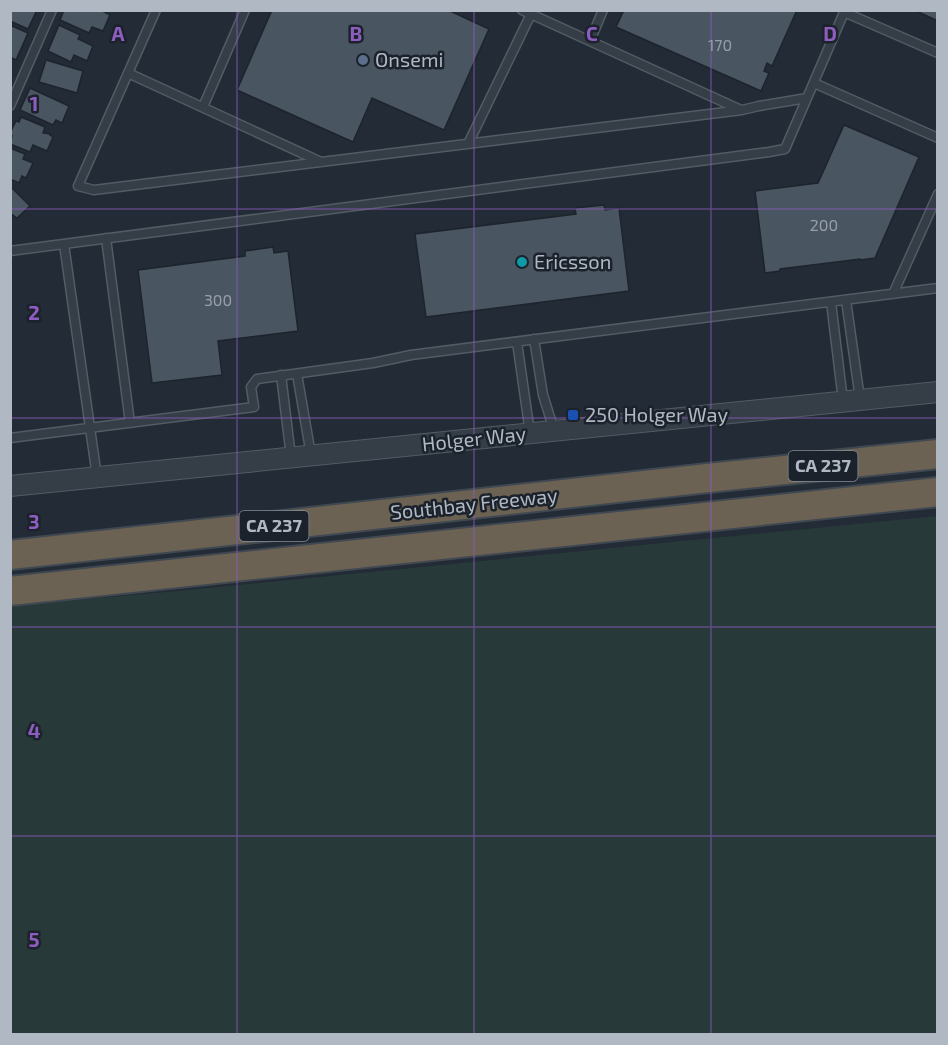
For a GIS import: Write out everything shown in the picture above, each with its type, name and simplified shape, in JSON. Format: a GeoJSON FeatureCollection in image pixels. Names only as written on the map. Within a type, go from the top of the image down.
{"type":"FeatureCollection","features":[{"type":"Feature","properties":{"kind":"highway","name":"Southbay Freeway"},"geometry":{"type":"LineString","coordinates":[[10,555],[938,454]]}},
{"type":"Feature","properties":{"kind":"highway","name":"Southbay Freeway"},"geometry":{"type":"LineString","coordinates":[[10,591],[938,492]]}},
{"type":"Feature","properties":{"kind":"highway"},"geometry":{"type":"LineString","coordinates":[[10,579],[73,575],[103,582]]}},
{"type":"Feature","properties":{"kind":"street","name":"Holger Way"},"geometry":{"type":"LineString","coordinates":[[10,486],[938,392]]}},
{"type":"Feature","properties":{"kind":"lane"},"geometry":{"type":"LineString","coordinates":[[10,106],[52,10]]}},
{"type":"Feature","properties":{"kind":"lane"},"geometry":{"type":"LineString","coordinates":[[156,10],[78,186],[94,190],[742,110],[807,98]]}},
{"type":"Feature","properties":{"kind":"lane"},"geometry":{"type":"LineString","coordinates":[[203,107],[245,10]]}},
{"type":"Feature","properties":{"kind":"lane"},"geometry":{"type":"LineString","coordinates":[[522,10],[742,110]]}},
{"type":"Feature","properties":{"kind":"lane"},"geometry":{"type":"LineString","coordinates":[[590,41],[603,10]]}},
{"type":"Feature","properties":{"kind":"lane"},"geometry":{"type":"LineString","coordinates":[[10,251],[785,149],[844,11],[938,53]]}},
{"type":"Feature","properties":{"kind":"lane"},"geometry":{"type":"LineString","coordinates":[[468,144],[531,15]]}},
{"type":"Feature","properties":{"kind":"lane"},"geometry":{"type":"LineString","coordinates":[[128,73],[322,162]]}},
{"type":"Feature","properties":{"kind":"lane"},"geometry":{"type":"LineString","coordinates":[[814,83],[938,138]]}},
{"type":"Feature","properties":{"kind":"lane"},"geometry":{"type":"LineString","coordinates":[[893,294],[938,194]]}},
{"type":"Feature","properties":{"kind":"lane"},"geometry":{"type":"LineString","coordinates":[[106,238],[130,423]]}},
{"type":"Feature","properties":{"kind":"lane"},"geometry":{"type":"LineString","coordinates":[[64,244],[97,477]]}},
{"type":"Feature","properties":{"kind":"lane"},"geometry":{"type":"LineString","coordinates":[[11,437],[254,407],[251,387],[257,378],[373,363],[411,355],[938,288]]}},
{"type":"Feature","properties":{"kind":"lane"},"geometry":{"type":"LineString","coordinates":[[846,300],[851,400]]}},
{"type":"Feature","properties":{"kind":"lane"},"geometry":{"type":"LineString","coordinates":[[831,302],[851,400]]}},
{"type":"Feature","properties":{"kind":"lane"},"geometry":{"type":"LineString","coordinates":[[534,339],[543,395],[554,431]]}},
{"type":"Feature","properties":{"kind":"lane"},"geometry":{"type":"LineString","coordinates":[[517,342],[530,433]]}},
{"type":"Feature","properties":{"kind":"lane"},"geometry":{"type":"LineString","coordinates":[[297,374],[311,455]]}},
{"type":"Feature","properties":{"kind":"lane"},"geometry":{"type":"LineString","coordinates":[[281,375],[291,457]]}},
{"type":"Feature","properties":{"kind":"shaded area"},"geometry":{"type":"Polygon","coordinates":[[[937,516],[937,1034],[11,1034],[11,606],[937,516]]]}},
{"type":"Feature","properties":{"kind":"building"},"geometry":{"type":"Polygon","coordinates":[[[10,10],[37,10],[28,29],[10,21],[10,10]]]}},
{"type":"Feature","properties":{"kind":"building"},"geometry":{"type":"Polygon","coordinates":[[[64,10],[101,10],[110,15],[103,31],[92,27],[89,33],[60,20],[64,10]]]}},
{"type":"Feature","properties":{"kind":"building","name":"Onsemi"},"geometry":{"type":"Polygon","coordinates":[[[272,10],[448,10],[489,29],[444,130],[372,98],[353,142],[237,90],[272,10]]]}},
{"type":"Feature","properties":{"kind":"building"},"geometry":{"type":"Polygon","coordinates":[[[624,10],[797,10],[772,66],[767,63],[764,71],[769,73],[761,91],[616,27],[624,10]]]}},
{"type":"Feature","properties":{"kind":"building"},"geometry":{"type":"Polygon","coordinates":[[[914,10],[938,10],[938,21],[914,10]]]}},
{"type":"Feature","properties":{"kind":"building"},"geometry":{"type":"Polygon","coordinates":[[[10,25],[28,33],[16,60],[10,57],[10,25]]]}},
{"type":"Feature","properties":{"kind":"building"},"geometry":{"type":"Polygon","coordinates":[[[59,25],[80,35],[78,39],[93,46],[87,61],[74,55],[71,62],[48,51],[59,25]]]}},
{"type":"Feature","properties":{"kind":"building"},"geometry":{"type":"Polygon","coordinates":[[[46,60],[83,71],[77,93],[39,82],[46,60]]]}},
{"type":"Feature","properties":{"kind":"building"},"geometry":{"type":"Polygon","coordinates":[[[30,88],[69,106],[62,123],[56,120],[53,125],[20,110],[30,88]]]}},
{"type":"Feature","properties":{"kind":"building"},"geometry":{"type":"Polygon","coordinates":[[[21,117],[45,127],[43,133],[53,137],[47,151],[33,145],[30,152],[10,144],[12,136],[10,133],[16,121],[19,122],[21,117]]]}},
{"type":"Feature","properties":{"kind":"building"},"geometry":{"type":"Polygon","coordinates":[[[844,125],[919,157],[875,258],[780,269],[780,271],[765,273],[755,191],[818,183],[844,125]]]}},
{"type":"Feature","properties":{"kind":"building"},"geometry":{"type":"Polygon","coordinates":[[[10,148],[25,154],[23,159],[33,163],[26,178],[22,176],[19,183],[10,179],[10,148]]]}},
{"type":"Feature","properties":{"kind":"building"},"geometry":{"type":"Polygon","coordinates":[[[10,186],[30,206],[17,218],[10,213],[10,186]]]}},
{"type":"Feature","properties":{"kind":"building","name":"Ericsson"},"geometry":{"type":"Polygon","coordinates":[[[604,205],[605,210],[619,208],[629,291],[426,317],[415,234],[576,214],[575,208],[604,205]]]}},
{"type":"Feature","properties":{"kind":"building"},"geometry":{"type":"Polygon","coordinates":[[[273,247],[274,253],[288,251],[298,331],[218,341],[222,375],[152,383],[138,270],[245,256],[245,251],[273,247]]]}},
{"type":"Feature","properties":{"kind":"place","name":"Onsemi"},"geometry":{"type":"Point","coordinates":[363,60]}},
{"type":"Feature","properties":{"kind":"place","name":"Ericsson"},"geometry":{"type":"Point","coordinates":[522,262]}},
{"type":"Feature","properties":{"kind":"place","name":"250 Holger Way"},"geometry":{"type":"Point","coordinates":[573,415]}}]}
